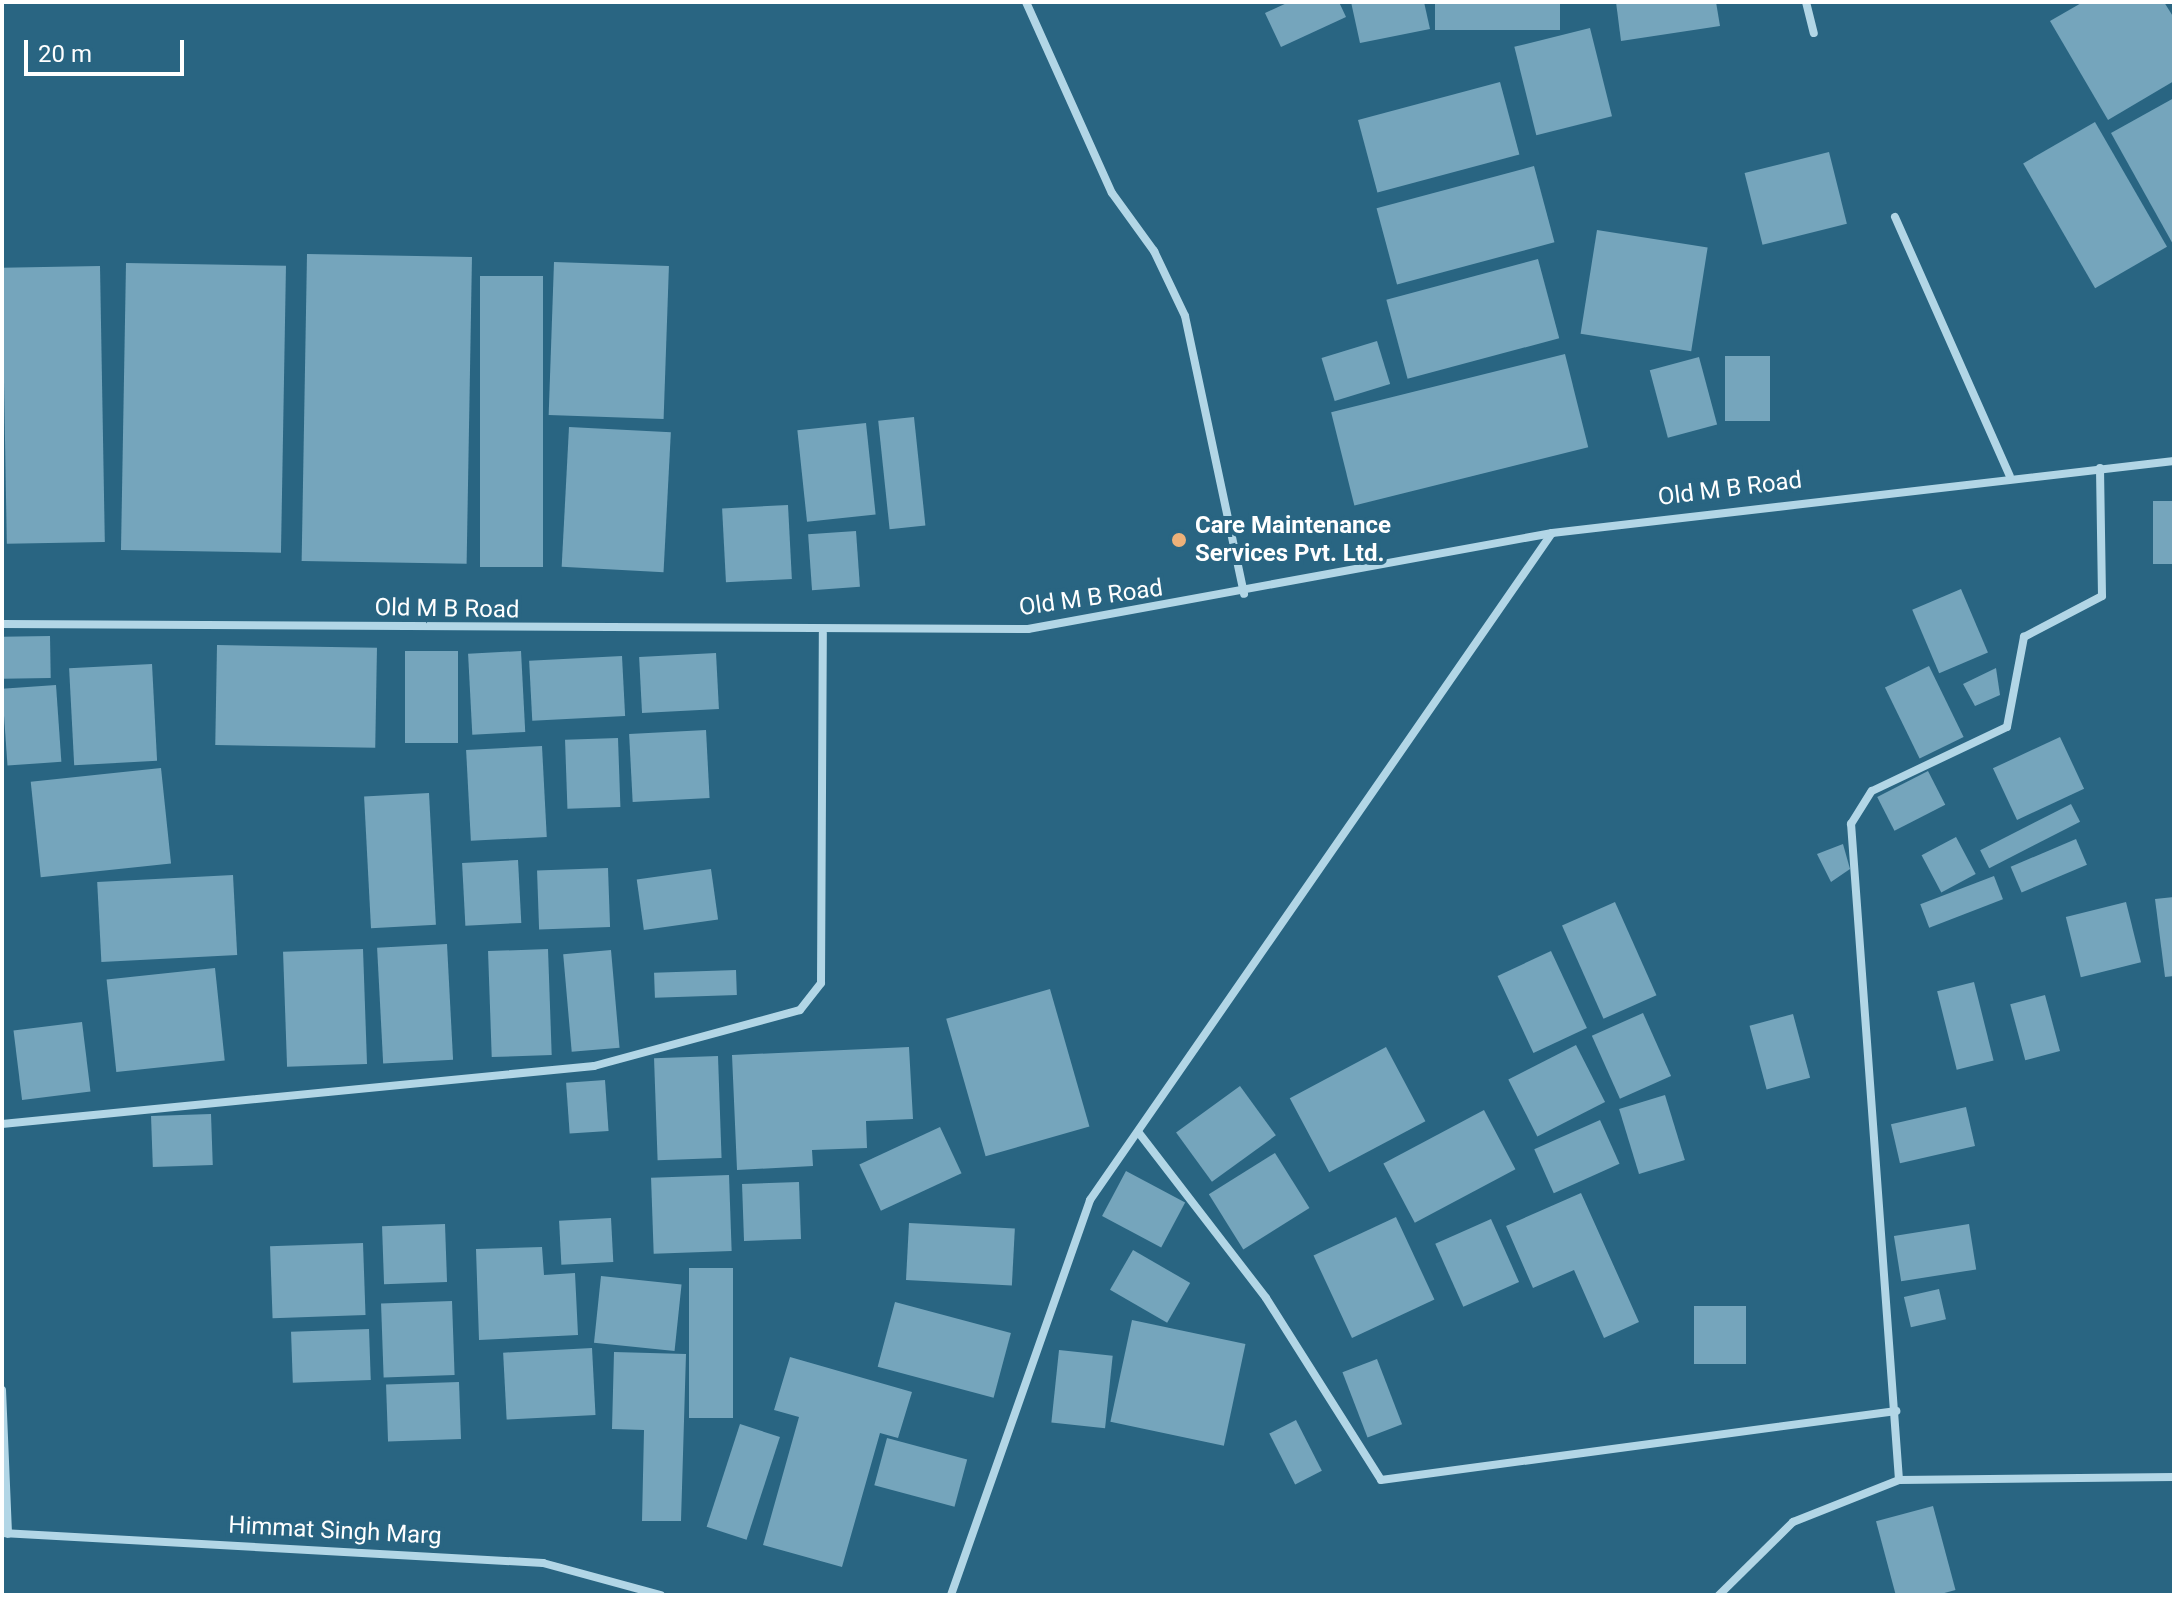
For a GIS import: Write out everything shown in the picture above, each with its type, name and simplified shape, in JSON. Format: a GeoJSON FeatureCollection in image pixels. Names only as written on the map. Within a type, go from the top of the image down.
{"type":"FeatureCollection","features":[{"type":"Feature","properties":{"kind":"street"},"geometry":{"type":"LineString","coordinates":[[1026,2],[1112,193],[1154,251],[1185,316],[1244,594]]}},
{"type":"Feature","properties":{"kind":"street"},"geometry":{"type":"LineString","coordinates":[[1806,2],[1814,33]]}},
{"type":"Feature","properties":{"kind":"street"},"geometry":{"type":"LineString","coordinates":[[1895,217],[2010,476]]}},
{"type":"Feature","properties":{"kind":"street","name":"Old M B Road"},"geometry":{"type":"LineString","coordinates":[[2,624],[823,633],[1028,629],[1244,594],[1552,533],[2010,476],[2174,461]]}},
{"type":"Feature","properties":{"kind":"street"},"geometry":{"type":"LineString","coordinates":[[1899,1480],[1851,824],[1872,791],[2007,727],[2024,637],[2102,596],[2100,468]]}},
{"type":"Feature","properties":{"kind":"street"},"geometry":{"type":"LineString","coordinates":[[951,1595],[1090,1200],[1552,533]]}},
{"type":"Feature","properties":{"kind":"street"},"geometry":{"type":"LineString","coordinates":[[2,1124],[594,1066],[800,1010],[821,983],[823,633]]}},
{"type":"Feature","properties":{"kind":"street"},"geometry":{"type":"LineString","coordinates":[[1139,1133],[1266,1298],[1381,1480],[1896,1411]]}},
{"type":"Feature","properties":{"kind":"street"},"geometry":{"type":"LineString","coordinates":[[2,1390],[5,1534]]}},
{"type":"Feature","properties":{"kind":"street"},"geometry":{"type":"LineString","coordinates":[[1719,1595],[1793,1522],[1899,1480],[2174,1477]]}},
{"type":"Feature","properties":{"kind":"street","name":"Himmat Singh Marg"},"geometry":{"type":"LineString","coordinates":[[5,1534],[543,1563],[661,1595]]}},
{"type":"Feature","properties":{"kind":"building"},"geometry":{"type":"Polygon","coordinates":[[[1289,2],[1339,2],[1346,17],[1281,47],[1265,13],[1289,2]]]}},
{"type":"Feature","properties":{"kind":"building"},"geometry":{"type":"Polygon","coordinates":[[[1351,2],[1424,2],[1430,29],[1360,43],[1351,2]]]}},
{"type":"Feature","properties":{"kind":"building"},"geometry":{"type":"Polygon","coordinates":[[[1435,2],[1560,2],[1560,30],[1435,30],[1435,2]]]}},
{"type":"Feature","properties":{"kind":"building"},"geometry":{"type":"Polygon","coordinates":[[[1616,2],[1716,2],[1720,26],[1621,41],[1616,2]]]}},
{"type":"Feature","properties":{"kind":"building"},"geometry":{"type":"Polygon","coordinates":[[[2083,2],[2164,2],[2174,18],[2174,81],[2108,120],[2050,21],[2083,2]]]}},
{"type":"Feature","properties":{"kind":"building"},"geometry":{"type":"Polygon","coordinates":[[[1590,28],[1612,116],[1536,135],[1514,47],[1590,28]]]}},
{"type":"Feature","properties":{"kind":"building"},"geometry":{"type":"Polygon","coordinates":[[[1500,82],[1519,154],[1377,192],[1358,120],[1500,82]]]}},
{"type":"Feature","properties":{"kind":"building"},"geometry":{"type":"Polygon","coordinates":[[[2174,98],[2174,246],[2111,133],[2174,98]]]}},
{"type":"Feature","properties":{"kind":"building"},"geometry":{"type":"Polygon","coordinates":[[[2095,122],[2167,247],[2095,288],[2023,164],[2095,122]]]}},
{"type":"Feature","properties":{"kind":"building"},"geometry":{"type":"Polygon","coordinates":[[[1829,152],[1847,224],[1762,245],[1745,173],[1829,152]]]}},
{"type":"Feature","properties":{"kind":"building"},"geometry":{"type":"Polygon","coordinates":[[[1534,166],[1554,242],[1397,284],[1377,208],[1534,166]]]}},
{"type":"Feature","properties":{"kind":"building"},"geometry":{"type":"Polygon","coordinates":[[[1597,230],[1708,248],[1691,351],[1581,334],[1597,230]]]}},
{"type":"Feature","properties":{"kind":"building"},"geometry":{"type":"Polygon","coordinates":[[[307,254],[472,257],[467,564],[302,561],[307,254]]]}},
{"type":"Feature","properties":{"kind":"building"},"geometry":{"type":"Polygon","coordinates":[[[1538,259],[1559,338],[1408,379],[1386,300],[1538,259]]]}},
{"type":"Feature","properties":{"kind":"building"},"geometry":{"type":"Polygon","coordinates":[[[554,262],[669,266],[664,419],[549,415],[554,262]]]}},
{"type":"Feature","properties":{"kind":"building"},"geometry":{"type":"Polygon","coordinates":[[[126,263],[286,266],[281,553],[121,550],[126,263]]]}},
{"type":"Feature","properties":{"kind":"building"},"geometry":{"type":"Polygon","coordinates":[[[100,266],[105,542],[7,544],[2,268],[100,266]]]}},
{"type":"Feature","properties":{"kind":"building"},"geometry":{"type":"Polygon","coordinates":[[[480,276],[543,276],[543,567],[480,567],[480,276]]]}},
{"type":"Feature","properties":{"kind":"building"},"geometry":{"type":"Polygon","coordinates":[[[1377,341],[1390,384],[1335,401],[1322,358],[1377,341]]]}},
{"type":"Feature","properties":{"kind":"building"},"geometry":{"type":"Polygon","coordinates":[[[1565,354],[1588,447],[1354,505],[1331,412],[1565,354]]]}},
{"type":"Feature","properties":{"kind":"building"},"geometry":{"type":"Polygon","coordinates":[[[1725,356],[1770,356],[1770,421],[1725,421],[1725,356]]]}},
{"type":"Feature","properties":{"kind":"building"},"geometry":{"type":"Polygon","coordinates":[[[1699,357],[1717,425],[1668,438],[1650,370],[1699,357]]]}},
{"type":"Feature","properties":{"kind":"building"},"geometry":{"type":"Polygon","coordinates":[[[914,417],[925,525],[890,529],[878,421],[914,417]]]}},
{"type":"Feature","properties":{"kind":"building"},"geometry":{"type":"Polygon","coordinates":[[[866,423],[876,514],[807,522],[797,430],[866,423]]]}},
{"type":"Feature","properties":{"kind":"building"},"geometry":{"type":"Polygon","coordinates":[[[569,427],[671,432],[664,572],[562,567],[569,427]]]}},
{"type":"Feature","properties":{"kind":"building"},"geometry":{"type":"Polygon","coordinates":[[[2153,501],[2174,501],[2174,564],[2153,564],[2153,501]]]}},
{"type":"Feature","properties":{"kind":"building"},"geometry":{"type":"Polygon","coordinates":[[[788,505],[792,579],[726,582],[722,508],[788,505]]]}},
{"type":"Feature","properties":{"kind":"building"},"geometry":{"type":"Polygon","coordinates":[[[856,531],[860,587],[812,590],[808,534],[856,531]]]}},
{"type":"Feature","properties":{"kind":"building"},"geometry":{"type":"Polygon","coordinates":[[[1961,589],[1988,653],[1939,673],[1912,610],[1961,589]]]}},
{"type":"Feature","properties":{"kind":"building"},"geometry":{"type":"Polygon","coordinates":[[[50,636],[51,678],[3,679],[2,637],[50,636]]]}},
{"type":"Feature","properties":{"kind":"building"},"geometry":{"type":"Polygon","coordinates":[[[217,645],[377,648],[375,748],[215,745],[217,645]]]}},
{"type":"Feature","properties":{"kind":"building"},"geometry":{"type":"Polygon","coordinates":[[[405,651],[458,651],[458,743],[405,743],[405,651]]]}},
{"type":"Feature","properties":{"kind":"building"},"geometry":{"type":"Polygon","coordinates":[[[521,651],[525,732],[472,735],[468,654],[521,651]]]}},
{"type":"Feature","properties":{"kind":"building"},"geometry":{"type":"Polygon","coordinates":[[[716,653],[719,709],[642,713],[639,657],[716,653]]]}},
{"type":"Feature","properties":{"kind":"building"},"geometry":{"type":"Polygon","coordinates":[[[622,656],[625,716],[532,721],[529,661],[622,656]]]}},
{"type":"Feature","properties":{"kind":"building"},"geometry":{"type":"Polygon","coordinates":[[[152,664],[157,761],[74,765],[69,668],[152,664]]]}},
{"type":"Feature","properties":{"kind":"building"},"geometry":{"type":"Polygon","coordinates":[[[1929,666],[1964,737],[1920,758],[1885,687],[1929,666]]]}},
{"type":"Feature","properties":{"kind":"building"},"geometry":{"type":"Polygon","coordinates":[[[1996,668],[2000,695],[1975,706],[1963,684],[1996,668]]]}},
{"type":"Feature","properties":{"kind":"building"},"geometry":{"type":"Polygon","coordinates":[[[56,685],[61,762],[8,766],[2,689],[56,685]]]}},
{"type":"Feature","properties":{"kind":"building"},"geometry":{"type":"Polygon","coordinates":[[[706,730],[710,798],[633,802],[629,734],[706,730]]]}},
{"type":"Feature","properties":{"kind":"building"},"geometry":{"type":"Polygon","coordinates":[[[2060,737],[2084,789],[2017,820],[1993,768],[2060,737]]]}},
{"type":"Feature","properties":{"kind":"building"},"geometry":{"type":"Polygon","coordinates":[[[618,738],[620,807],[567,809],[565,740],[618,738]]]}},
{"type":"Feature","properties":{"kind":"building"},"geometry":{"type":"Polygon","coordinates":[[[542,746],[547,837],[471,841],[466,750],[542,746]]]}},
{"type":"Feature","properties":{"kind":"building"},"geometry":{"type":"Polygon","coordinates":[[[161,768],[171,863],[41,877],[31,782],[161,768]]]}},
{"type":"Feature","properties":{"kind":"building"},"geometry":{"type":"Polygon","coordinates":[[[1928,771],[1945,805],[1894,831],[1877,797],[1928,771]]]}},
{"type":"Feature","properties":{"kind":"building"},"geometry":{"type":"Polygon","coordinates":[[[429,793],[436,925],[371,928],[364,796],[429,793]]]}},
{"type":"Feature","properties":{"kind":"building"},"geometry":{"type":"Polygon","coordinates":[[[2071,804],[2080,822],[1989,868],[1980,850],[2071,804]]]}},
{"type":"Feature","properties":{"kind":"building"},"geometry":{"type":"Polygon","coordinates":[[[1956,837],[1976,874],[1941,892],[1922,855],[1956,837]]]}},
{"type":"Feature","properties":{"kind":"building"},"geometry":{"type":"Polygon","coordinates":[[[2076,839],[2087,865],[2022,893],[2011,867],[2076,839]]]}},
{"type":"Feature","properties":{"kind":"building"},"geometry":{"type":"Polygon","coordinates":[[[1843,844],[1850,869],[1831,882],[1817,854],[1843,844]]]}},
{"type":"Feature","properties":{"kind":"building"},"geometry":{"type":"Polygon","coordinates":[[[518,860],[521,923],[465,926],[462,863],[518,860]]]}},
{"type":"Feature","properties":{"kind":"building"},"geometry":{"type":"Polygon","coordinates":[[[608,868],[610,927],[539,929],[537,870],[608,868]]]}},
{"type":"Feature","properties":{"kind":"building"},"geometry":{"type":"Polygon","coordinates":[[[711,869],[718,920],[644,930],[637,879],[711,869]]]}},
{"type":"Feature","properties":{"kind":"building"},"geometry":{"type":"Polygon","coordinates":[[[233,875],[237,955],[101,962],[97,882],[233,875]]]}},
{"type":"Feature","properties":{"kind":"building"},"geometry":{"type":"Polygon","coordinates":[[[1994,876],[2003,899],[1929,928],[1920,904],[1994,876]]]}},
{"type":"Feature","properties":{"kind":"building"},"geometry":{"type":"Polygon","coordinates":[[[2174,897],[2174,976],[2165,977],[2155,899],[2174,897]]]}},
{"type":"Feature","properties":{"kind":"building"},"geometry":{"type":"Polygon","coordinates":[[[1615,902],[1656,995],[1604,1019],[1562,926],[1615,902]]]}},
{"type":"Feature","properties":{"kind":"building"},"geometry":{"type":"Polygon","coordinates":[[[2126,902],[2141,962],[2081,977],[2066,917],[2126,902]]]}},
{"type":"Feature","properties":{"kind":"building"},"geometry":{"type":"Polygon","coordinates":[[[447,944],[453,1060],[383,1064],[377,948],[447,944]]]}},
{"type":"Feature","properties":{"kind":"building"},"geometry":{"type":"Polygon","coordinates":[[[363,949],[367,1064],[287,1067],[283,952],[363,949]]]}},
{"type":"Feature","properties":{"kind":"building"},"geometry":{"type":"Polygon","coordinates":[[[548,949],[552,1055],[492,1057],[488,951],[548,949]]]}},
{"type":"Feature","properties":{"kind":"building"},"geometry":{"type":"Polygon","coordinates":[[[611,950],[620,1048],[572,1052],[563,954],[611,950]]]}},
{"type":"Feature","properties":{"kind":"building"},"geometry":{"type":"Polygon","coordinates":[[[1551,951],[1587,1028],[1533,1053],[1498,976],[1551,951]]]}},
{"type":"Feature","properties":{"kind":"building"},"geometry":{"type":"Polygon","coordinates":[[[215,968],[225,1060],[116,1072],[107,979],[215,968]]]}},
{"type":"Feature","properties":{"kind":"building"},"geometry":{"type":"Polygon","coordinates":[[[736,970],[737,995],[655,998],[654,973],[736,970]]]}},
{"type":"Feature","properties":{"kind":"building"},"geometry":{"type":"Polygon","coordinates":[[[1974,982],[1994,1061],[1957,1070],[1937,991],[1974,982]]]}},
{"type":"Feature","properties":{"kind":"building"},"geometry":{"type":"Polygon","coordinates":[[[1050,989],[1089,1126],[986,1156],[946,1019],[1050,989]]]}},
{"type":"Feature","properties":{"kind":"building"},"geometry":{"type":"Polygon","coordinates":[[[2045,995],[2060,1051],[2025,1060],[2010,1004],[2045,995]]]}},
{"type":"Feature","properties":{"kind":"building"},"geometry":{"type":"Polygon","coordinates":[[[1643,1013],[1671,1076],[1620,1099],[1592,1036],[1643,1013]]]}},
{"type":"Feature","properties":{"kind":"building"},"geometry":{"type":"Polygon","coordinates":[[[1793,1014],[1810,1078],[1767,1089],[1750,1026],[1793,1014]]]}},
{"type":"Feature","properties":{"kind":"building"},"geometry":{"type":"Polygon","coordinates":[[[82,1022],[91,1091],[22,1100],[14,1030],[82,1022]]]}},
{"type":"Feature","properties":{"kind":"building"},"geometry":{"type":"Polygon","coordinates":[[[1576,1045],[1605,1102],[1537,1137],[1508,1080],[1576,1045]]]}},
{"type":"Feature","properties":{"kind":"building"},"geometry":{"type":"Polygon","coordinates":[[[909,1047],[913,1119],[866,1121],[867,1148],[812,1150],[813,1166],[737,1170],[732,1055],[909,1047]]]}},
{"type":"Feature","properties":{"kind":"building"},"geometry":{"type":"Polygon","coordinates":[[[1386,1047],[1425,1121],[1329,1172],[1290,1098],[1386,1047]]]}},
{"type":"Feature","properties":{"kind":"building"},"geometry":{"type":"Polygon","coordinates":[[[718,1056],[722,1158],[658,1160],[654,1058],[718,1056]]]}},
{"type":"Feature","properties":{"kind":"building"},"geometry":{"type":"Polygon","coordinates":[[[605,1080],[609,1131],[570,1134],[566,1083],[605,1080]]]}},
{"type":"Feature","properties":{"kind":"building"},"geometry":{"type":"Polygon","coordinates":[[[1240,1086],[1276,1135],[1212,1182],[1176,1132],[1240,1086]]]}},
{"type":"Feature","properties":{"kind":"building"},"geometry":{"type":"Polygon","coordinates":[[[1665,1095],[1685,1160],[1639,1174],[1619,1109],[1665,1095]]]}},
{"type":"Feature","properties":{"kind":"building"},"geometry":{"type":"Polygon","coordinates":[[[1966,1107],[1975,1146],[1900,1163],[1891,1124],[1966,1107]]]}},
{"type":"Feature","properties":{"kind":"building"},"geometry":{"type":"Polygon","coordinates":[[[1484,1110],[1515,1169],[1415,1223],[1383,1164],[1484,1110]]]}},
{"type":"Feature","properties":{"kind":"building"},"geometry":{"type":"Polygon","coordinates":[[[211,1114],[213,1165],[153,1167],[151,1116],[211,1114]]]}},
{"type":"Feature","properties":{"kind":"building"},"geometry":{"type":"Polygon","coordinates":[[[1600,1120],[1620,1164],[1554,1193],[1534,1149],[1600,1120]]]}},
{"type":"Feature","properties":{"kind":"building"},"geometry":{"type":"Polygon","coordinates":[[[940,1127],[962,1173],[881,1211],[859,1165],[940,1127]]]}},
{"type":"Feature","properties":{"kind":"building"},"geometry":{"type":"Polygon","coordinates":[[[1275,1153],[1309,1208],[1243,1249],[1209,1194],[1275,1153]]]}},
{"type":"Feature","properties":{"kind":"building"},"geometry":{"type":"Polygon","coordinates":[[[1126,1171],[1185,1202],[1161,1247],[1102,1216],[1126,1171]]]}},
{"type":"Feature","properties":{"kind":"building"},"geometry":{"type":"Polygon","coordinates":[[[729,1175],[732,1251],[654,1254],[651,1178],[729,1175]]]}},
{"type":"Feature","properties":{"kind":"building"},"geometry":{"type":"Polygon","coordinates":[[[799,1182],[801,1239],[744,1241],[742,1184],[799,1182]]]}},
{"type":"Feature","properties":{"kind":"building"},"geometry":{"type":"Polygon","coordinates":[[[1581,1193],[1639,1322],[1604,1338],[1574,1270],[1533,1288],[1506,1226],[1581,1193]]]}},
{"type":"Feature","properties":{"kind":"building"},"geometry":{"type":"Polygon","coordinates":[[[1396,1217],[1434,1299],[1352,1338],[1314,1255],[1396,1217]]]}},
{"type":"Feature","properties":{"kind":"building"},"geometry":{"type":"Polygon","coordinates":[[[611,1218],[613,1262],[561,1265],[559,1221],[611,1218]]]}},
{"type":"Feature","properties":{"kind":"building"},"geometry":{"type":"Polygon","coordinates":[[[1491,1219],[1519,1282],[1463,1307],[1435,1244],[1491,1219]]]}},
{"type":"Feature","properties":{"kind":"building"},"geometry":{"type":"Polygon","coordinates":[[[909,1223],[1015,1229],[1012,1285],[906,1280],[909,1223]]]}},
{"type":"Feature","properties":{"kind":"building"},"geometry":{"type":"Polygon","coordinates":[[[445,1224],[447,1282],[384,1284],[382,1226],[445,1224]]]}},
{"type":"Feature","properties":{"kind":"building"},"geometry":{"type":"Polygon","coordinates":[[[1969,1224],[1976,1269],[1901,1281],[1894,1236],[1969,1224]]]}},
{"type":"Feature","properties":{"kind":"building"},"geometry":{"type":"Polygon","coordinates":[[[363,1243],[366,1315],[273,1318],[270,1246],[363,1243]]]}},
{"type":"Feature","properties":{"kind":"building"},"geometry":{"type":"Polygon","coordinates":[[[542,1247],[544,1275],[575,1273],[578,1335],[479,1340],[476,1249],[542,1247]]]}},
{"type":"Feature","properties":{"kind":"building"},"geometry":{"type":"Polygon","coordinates":[[[1133,1250],[1190,1283],[1167,1323],[1110,1290],[1133,1250]]]}},
{"type":"Feature","properties":{"kind":"building"},"geometry":{"type":"Polygon","coordinates":[[[689,1268],[733,1268],[733,1418],[689,1418],[689,1268]]]}},
{"type":"Feature","properties":{"kind":"building"},"geometry":{"type":"Polygon","coordinates":[[[601,1276],[682,1284],[675,1351],[594,1343],[601,1276]]]}},
{"type":"Feature","properties":{"kind":"building"},"geometry":{"type":"Polygon","coordinates":[[[1939,1289],[1946,1319],[1911,1327],[1904,1297],[1939,1289]]]}},
{"type":"Feature","properties":{"kind":"building"},"geometry":{"type":"Polygon","coordinates":[[[452,1301],[455,1375],[384,1377],[381,1303],[452,1301]]]}},
{"type":"Feature","properties":{"kind":"building"},"geometry":{"type":"Polygon","coordinates":[[[895,1302],[1011,1333],[994,1398],[878,1367],[895,1302]]]}},
{"type":"Feature","properties":{"kind":"building"},"geometry":{"type":"Polygon","coordinates":[[[1694,1306],[1746,1306],[1746,1364],[1694,1364],[1694,1306]]]}},
{"type":"Feature","properties":{"kind":"building"},"geometry":{"type":"Polygon","coordinates":[[[1132,1320],[1245,1344],[1224,1446],[1110,1422],[1132,1320]]]}},
{"type":"Feature","properties":{"kind":"building"},"geometry":{"type":"Polygon","coordinates":[[[369,1329],[371,1380],[293,1383],[291,1332],[369,1329]]]}},
{"type":"Feature","properties":{"kind":"building"},"geometry":{"type":"Polygon","coordinates":[[[592,1348],[596,1415],[507,1420],[503,1353],[592,1348]]]}},
{"type":"Feature","properties":{"kind":"building"},"geometry":{"type":"Polygon","coordinates":[[[1059,1350],[1113,1356],[1105,1428],[1051,1423],[1059,1350]]]}},
{"type":"Feature","properties":{"kind":"building"},"geometry":{"type":"Polygon","coordinates":[[[614,1352],[686,1354],[681,1521],[642,1521],[644,1430],[612,1429],[614,1352]]]}},
{"type":"Feature","properties":{"kind":"building"},"geometry":{"type":"Polygon","coordinates":[[[790,1357],[912,1392],[898,1438],[880,1433],[842,1567],[763,1545],[799,1417],[774,1410],[790,1357]]]}},
{"type":"Feature","properties":{"kind":"building"},"geometry":{"type":"Polygon","coordinates":[[[1377,1359],[1402,1424],[1368,1438],[1342,1372],[1377,1359]]]}},
{"type":"Feature","properties":{"kind":"building"},"geometry":{"type":"Polygon","coordinates":[[[459,1382],[461,1439],[388,1442],[386,1385],[459,1382]]]}},
{"type":"Feature","properties":{"kind":"building"},"geometry":{"type":"Polygon","coordinates":[[[1296,1420],[1322,1471],[1295,1484],[1269,1434],[1296,1420]]]}},
{"type":"Feature","properties":{"kind":"building"},"geometry":{"type":"Polygon","coordinates":[[[740,1424],[780,1437],[747,1540],[707,1527],[740,1424]]]}},
{"type":"Feature","properties":{"kind":"building"},"geometry":{"type":"Polygon","coordinates":[[[887,1438],[967,1459],[954,1507],[874,1485],[887,1438]]]}},
{"type":"Feature","properties":{"kind":"building"},"geometry":{"type":"Polygon","coordinates":[[[1933,1506],[1956,1590],[1937,1595],[1896,1595],[1876,1521],[1933,1506]]]}},
{"type":"Feature","properties":{"kind":"place","name":"Care Maintenance Services Pvt. Ltd."},"geometry":{"type":"Point","coordinates":[1179,540]}}]}
